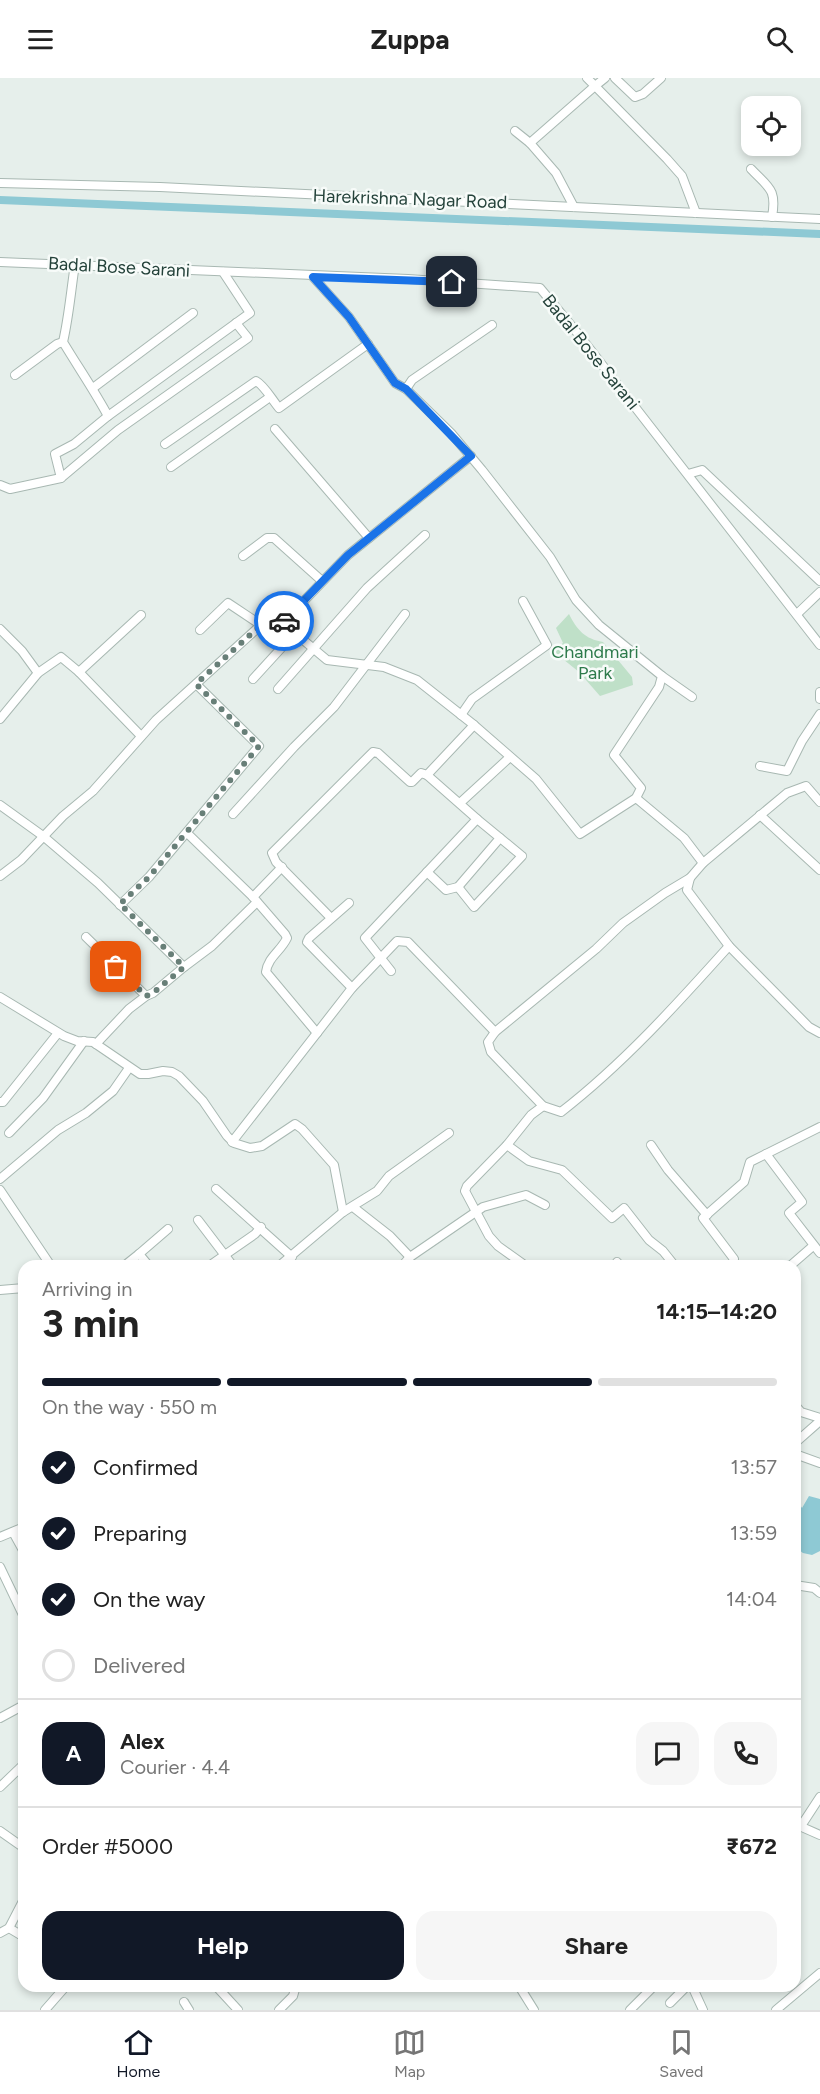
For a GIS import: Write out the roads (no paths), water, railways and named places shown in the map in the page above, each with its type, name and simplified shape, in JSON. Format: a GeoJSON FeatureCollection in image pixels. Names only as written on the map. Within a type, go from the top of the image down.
{"type":"FeatureCollection","features":[{"type":"Feature","properties":{"kind":"street"},"geometry":{"type":"LineString","coordinates":[[587,78],[682,176],[696,213]]}},
{"type":"Feature","properties":{"kind":"street"},"geometry":{"type":"LineString","coordinates":[[530,143],[605,78]]}},
{"type":"Feature","properties":{"kind":"street"},"geometry":{"type":"LineString","coordinates":[[615,78],[635,97],[643,94],[661,78]]}},
{"type":"Feature","properties":{"kind":"street"},"geometry":{"type":"LineString","coordinates":[[515,131],[530,143],[556,173],[574,207]]}},
{"type":"Feature","properties":{"kind":"street"},"geometry":{"type":"LineString","coordinates":[[751,169],[771,191],[775,201],[772,217]]}},
{"type":"Feature","properties":{"kind":"street","name":"Harekrishna Nagar Road"},"geometry":{"type":"LineString","coordinates":[[0,183],[160,187],[820,219]]}},
{"type":"Feature","properties":{"kind":"street","name":"Badal Bose Sarani"},"geometry":{"type":"LineString","coordinates":[[0,262],[313,277],[408,279],[540,288],[820,645]]}},
{"type":"Feature","properties":{"kind":"street"},"geometry":{"type":"LineString","coordinates":[[75,264],[68,306],[69,318],[63,342],[108,416]]}},
{"type":"Feature","properties":{"kind":"street"},"geometry":{"type":"LineString","coordinates":[[61,478],[55,454],[74,444],[108,416],[250,313],[223,272]]}},
{"type":"Feature","properties":{"kind":"street"},"geometry":{"type":"LineString","coordinates":[[313,277],[349,317],[395,383],[406,389],[471,456],[507,500],[550,557],[576,600],[599,625],[692,697]]}},
{"type":"Feature","properties":{"kind":"street"},"geometry":{"type":"LineString","coordinates":[[93,388],[193,313]]}},
{"type":"Feature","properties":{"kind":"street"},"geometry":{"type":"LineString","coordinates":[[0,484],[10,489],[61,478],[118,430],[248,338],[236,323]]}},
{"type":"Feature","properties":{"kind":"street"},"geometry":{"type":"LineString","coordinates":[[406,389],[412,380],[492,325]]}},
{"type":"Feature","properties":{"kind":"street"},"geometry":{"type":"LineString","coordinates":[[15,375],[63,342]]}},
{"type":"Feature","properties":{"kind":"street"},"geometry":{"type":"LineString","coordinates":[[165,444],[256,381],[260,382],[279,408],[368,344]]}},
{"type":"Feature","properties":{"kind":"street"},"geometry":{"type":"LineString","coordinates":[[171,467],[270,397]]}},
{"type":"Feature","properties":{"kind":"street"},"geometry":{"type":"LineString","coordinates":[[274,429],[369,538]]}},
{"type":"Feature","properties":{"kind":"street"},"geometry":{"type":"LineString","coordinates":[[200,630],[228,603],[272,634],[348,555],[471,456]]}},
{"type":"Feature","properties":{"kind":"street"},"geometry":{"type":"LineString","coordinates":[[688,474],[702,470],[820,581]]}},
{"type":"Feature","properties":{"kind":"street"},"geometry":{"type":"LineString","coordinates":[[278,689],[367,588],[425,535]]}},
{"type":"Feature","properties":{"kind":"street"},"geometry":{"type":"LineString","coordinates":[[243,556],[267,538],[274,538],[322,581]]}},
{"type":"Feature","properties":{"kind":"street"},"geometry":{"type":"LineString","coordinates":[[797,614],[820,592]]}},
{"type":"Feature","properties":{"kind":"street"},"geometry":{"type":"LineString","coordinates":[[461,715],[472,699],[547,645],[523,601]]}},
{"type":"Feature","properties":{"kind":"street"},"geometry":{"type":"LineString","coordinates":[[233,814],[334,707],[405,614]]}},
{"type":"Feature","properties":{"kind":"street"},"geometry":{"type":"LineString","coordinates":[[79,672],[141,615]]}},
{"type":"Feature","properties":{"kind":"street"},"geometry":{"type":"LineString","coordinates":[[283,622],[327,660],[384,667],[417,681],[474,725],[536,779],[580,834],[636,798],[641,788],[614,755],[660,687],[662,676]]}},
{"type":"Feature","properties":{"kind":"street"},"geometry":{"type":"LineString","coordinates":[[0,876],[21,860],[43,836],[93,791],[156,720],[261,625]]}},
{"type":"Feature","properties":{"kind":"street"},"geometry":{"type":"LineString","coordinates":[[0,628],[22,651],[38,673]]}},
{"type":"Feature","properties":{"kind":"street"},"geometry":{"type":"LineString","coordinates":[[253,679],[296,633]]}},
{"type":"Feature","properties":{"kind":"street"},"geometry":{"type":"LineString","coordinates":[[0,719],[38,673],[61,657],[79,672],[141,736]]}},
{"type":"Feature","properties":{"kind":"street"},"geometry":{"type":"LineString","coordinates":[[120,904],[149,877],[259,746],[196,684]]}},
{"type":"Feature","properties":{"kind":"street"},"geometry":{"type":"LineString","coordinates":[[820,692],[820,699]]}},
{"type":"Feature","properties":{"kind":"street"},"geometry":{"type":"LineString","coordinates":[[760,766],[787,771],[801,741],[820,714]]}},
{"type":"Feature","properties":{"kind":"street"},"geometry":{"type":"LineString","coordinates":[[427,775],[474,725]]}},
{"type":"Feature","properties":{"kind":"street"},"geometry":{"type":"LineString","coordinates":[[331,918],[272,856],[272,853],[371,753],[378,753],[410,782],[421,772],[427,775],[522,856],[474,908],[458,886]]}},
{"type":"Feature","properties":{"kind":"street"},"geometry":{"type":"LineString","coordinates":[[460,803],[510,757]]}},
{"type":"Feature","properties":{"kind":"street"},"geometry":{"type":"LineString","coordinates":[[729,946],[679,1002],[584,1094],[561,1112],[543,1106],[491,1052],[488,1042],[495,1032],[596,949],[623,923],[690,878],[703,863],[787,793],[806,786],[818,798]]}},
{"type":"Feature","properties":{"kind":"street"},"geometry":{"type":"LineString","coordinates":[[636,798],[684,838],[703,863]]}},
{"type":"Feature","properties":{"kind":"street"},"geometry":{"type":"LineString","coordinates":[[0,805],[43,836],[120,904],[184,967]]}},
{"type":"Feature","properties":{"kind":"street"},"geometry":{"type":"LineString","coordinates":[[760,815],[820,870]]}},
{"type":"Feature","properties":{"kind":"street"},"geometry":{"type":"LineString","coordinates":[[391,971],[364,938],[477,819]]}},
{"type":"Feature","properties":{"kind":"street"},"geometry":{"type":"LineString","coordinates":[[186,833],[255,899],[285,934],[287,938],[266,968],[267,976],[317,1034]]}},
{"type":"Feature","properties":{"kind":"street"},"geometry":{"type":"LineString","coordinates":[[427,873],[446,890],[458,886],[500,838]]}},
{"type":"Feature","properties":{"kind":"street"},"geometry":{"type":"LineString","coordinates":[[96,1044],[129,1009],[212,946],[282,867]]}},
{"type":"Feature","properties":{"kind":"street"},"geometry":{"type":"LineString","coordinates":[[690,878],[687,890],[729,946],[809,1028],[820,1033]]}},
{"type":"Feature","properties":{"kind":"street"},"geometry":{"type":"LineString","coordinates":[[349,903],[309,938],[308,942],[352,988]]}},
{"type":"Feature","properties":{"kind":"street"},"geometry":{"type":"LineString","coordinates":[[87,937],[146,996]]}},
{"type":"Feature","properties":{"kind":"street"},"geometry":{"type":"LineString","coordinates":[[232,1142],[352,988],[397,941],[408,942],[495,1032]]}},
{"type":"Feature","properties":{"kind":"street"},"geometry":{"type":"LineString","coordinates":[[0,997],[58,1033],[96,1044],[129,1068],[144,1075],[163,1071],[172,1072],[203,1101],[232,1142],[250,1148],[262,1146],[295,1124],[334,1165],[343,1212]]}},
{"type":"Feature","properties":{"kind":"street"},"geometry":{"type":"LineString","coordinates":[[0,1102],[3,1102],[58,1033]]}},
{"type":"Feature","properties":{"kind":"street"},"geometry":{"type":"LineString","coordinates":[[9,1132],[43,1098],[84,1041]]}},
{"type":"Feature","properties":{"kind":"street"},"geometry":{"type":"LineString","coordinates":[[0,1179],[58,1130],[86,1113],[113,1091],[129,1068]]}},
{"type":"Feature","properties":{"kind":"street"},"geometry":{"type":"LineString","coordinates":[[518,1260],[498,1246],[489,1236],[465,1191],[466,1186],[543,1106]]}},
{"type":"Feature","properties":{"kind":"street"},"geometry":{"type":"LineString","coordinates":[[734,1260],[703,1218],[744,1182],[750,1162],[820,1127]]}},
{"type":"Feature","properties":{"kind":"street"},"geometry":{"type":"LineString","coordinates":[[288,1260],[343,1212],[377,1191],[389,1176],[449,1133]]}},
{"type":"Feature","properties":{"kind":"street"},"geometry":{"type":"LineString","coordinates":[[507,1145],[529,1161],[562,1170],[612,1218],[624,1208],[649,1240],[670,1260]]}},
{"type":"Feature","properties":{"kind":"street"},"geometry":{"type":"LineString","coordinates":[[651,1145],[668,1170],[707,1215]]}},
{"type":"Feature","properties":{"kind":"street"},"geometry":{"type":"LineString","coordinates":[[766,1154],[802,1202],[789,1213],[820,1253]]}},
{"type":"Feature","properties":{"kind":"street"},"geometry":{"type":"LineString","coordinates":[[216,1189],[292,1257]]}},
{"type":"Feature","properties":{"kind":"street"},"geometry":{"type":"LineString","coordinates":[[0,1190],[47,1260]]}},
{"type":"Feature","properties":{"kind":"street"},"geometry":{"type":"LineString","coordinates":[[407,1260],[483,1207],[526,1195],[545,1205]]}},
{"type":"Feature","properties":{"kind":"street"},"geometry":{"type":"LineString","coordinates":[[353,1207],[390,1236],[410,1257]]}},
{"type":"Feature","properties":{"kind":"street"},"geometry":{"type":"LineString","coordinates":[[198,1220],[228,1260]]}},
{"type":"Feature","properties":{"kind":"street"},"geometry":{"type":"LineString","coordinates":[[217,1260],[255,1234],[261,1227]]}},
{"type":"Feature","properties":{"kind":"street"},"geometry":{"type":"LineString","coordinates":[[132,1260],[168,1229]]}},
{"type":"Feature","properties":{"kind":"street"},"geometry":{"type":"LineString","coordinates":[[797,1260],[813,1246]]}},
{"type":"Feature","properties":{"kind":"street"},"geometry":{"type":"LineString","coordinates":[[139,1254],[144,1260]]}},
{"type":"Feature","properties":{"kind":"street"},"geometry":{"type":"LineString","coordinates":[[0,1290],[18,1288]]}},
{"type":"Feature","properties":{"kind":"street"},"geometry":{"type":"LineString","coordinates":[[801,1412],[820,1419],[801,1437]]}},
{"type":"Feature","properties":{"kind":"street"},"geometry":{"type":"LineString","coordinates":[[801,1456],[820,1463]]}},
{"type":"Feature","properties":{"kind":"street"},"geometry":{"type":"LineString","coordinates":[[0,1537],[18,1530]]}},
{"type":"Feature","properties":{"kind":"street"},"geometry":{"type":"LineString","coordinates":[[13,1532],[18,1541]]}},
{"type":"Feature","properties":{"kind":"street"},"geometry":{"type":"LineString","coordinates":[[0,1567],[18,1604]]}},
{"type":"Feature","properties":{"kind":"street"},"geometry":{"type":"LineString","coordinates":[[801,1586],[814,1588],[820,1592]]}},
{"type":"Feature","properties":{"kind":"street"},"geometry":{"type":"LineString","coordinates":[[0,1718],[18,1708]]}},
{"type":"Feature","properties":{"kind":"street"},"geometry":{"type":"LineString","coordinates":[[0,1787],[18,1770]]}},
{"type":"Feature","properties":{"kind":"street"},"geometry":{"type":"LineString","coordinates":[[801,1821],[820,1797]]}},
{"type":"Feature","properties":{"kind":"street"},"geometry":{"type":"LineString","coordinates":[[801,1826],[820,1835]]}},
{"type":"Feature","properties":{"kind":"street"},"geometry":{"type":"LineString","coordinates":[[0,1831],[18,1844]]}},
{"type":"Feature","properties":{"kind":"street"},"geometry":{"type":"LineString","coordinates":[[0,1933],[9,1928],[18,1911]]}},
{"type":"Feature","properties":{"kind":"street"},"geometry":{"type":"LineString","coordinates":[[9,1928],[18,1933]]}},
{"type":"Feature","properties":{"kind":"street"},"geometry":{"type":"LineString","coordinates":[[801,1990],[820,1973]]}},
{"type":"Feature","properties":{"kind":"street"},"geometry":{"type":"LineString","coordinates":[[45,2010],[61,1992]]}},
{"type":"Feature","properties":{"kind":"street"},"geometry":{"type":"LineString","coordinates":[[222,1992],[238,2010]]}},
{"type":"Feature","properties":{"kind":"street"},"geometry":{"type":"LineString","coordinates":[[279,2010],[294,1992]]}},
{"type":"Feature","properties":{"kind":"street"},"geometry":{"type":"LineString","coordinates":[[523,1992],[534,2010]]}},
{"type":"Feature","properties":{"kind":"street"},"geometry":{"type":"LineString","coordinates":[[630,2010],[648,1992]]}},
{"type":"Feature","properties":{"kind":"street"},"geometry":{"type":"LineString","coordinates":[[670,2003],[683,1992]]}},
{"type":"Feature","properties":{"kind":"street"},"geometry":{"type":"LineString","coordinates":[[693,1992],[703,2010]]}},
{"type":"Feature","properties":{"kind":"street"},"geometry":{"type":"LineString","coordinates":[[780,2009],[799,1992]]}},
{"type":"Feature","properties":{"kind":"street"},"geometry":{"type":"LineString","coordinates":[[184,2002],[189,2010]]}},
{"type":"Feature","properties":{"kind":"water"},"geometry":{"type":"Polygon","coordinates":[[[809,1496],[820,1499],[820,1551],[812,1555],[801,1552],[801,1506],[802,1508],[809,1496]]]}},
{"type":"Feature","properties":{"kind":"waterway"},"geometry":{"type":"LineString","coordinates":[[0,200],[820,234]]}},
{"type":"Feature","properties":{"kind":"park label","name":"Chandmari Park"},"geometry":{"type":"Point","coordinates":[595,662]}}]}
